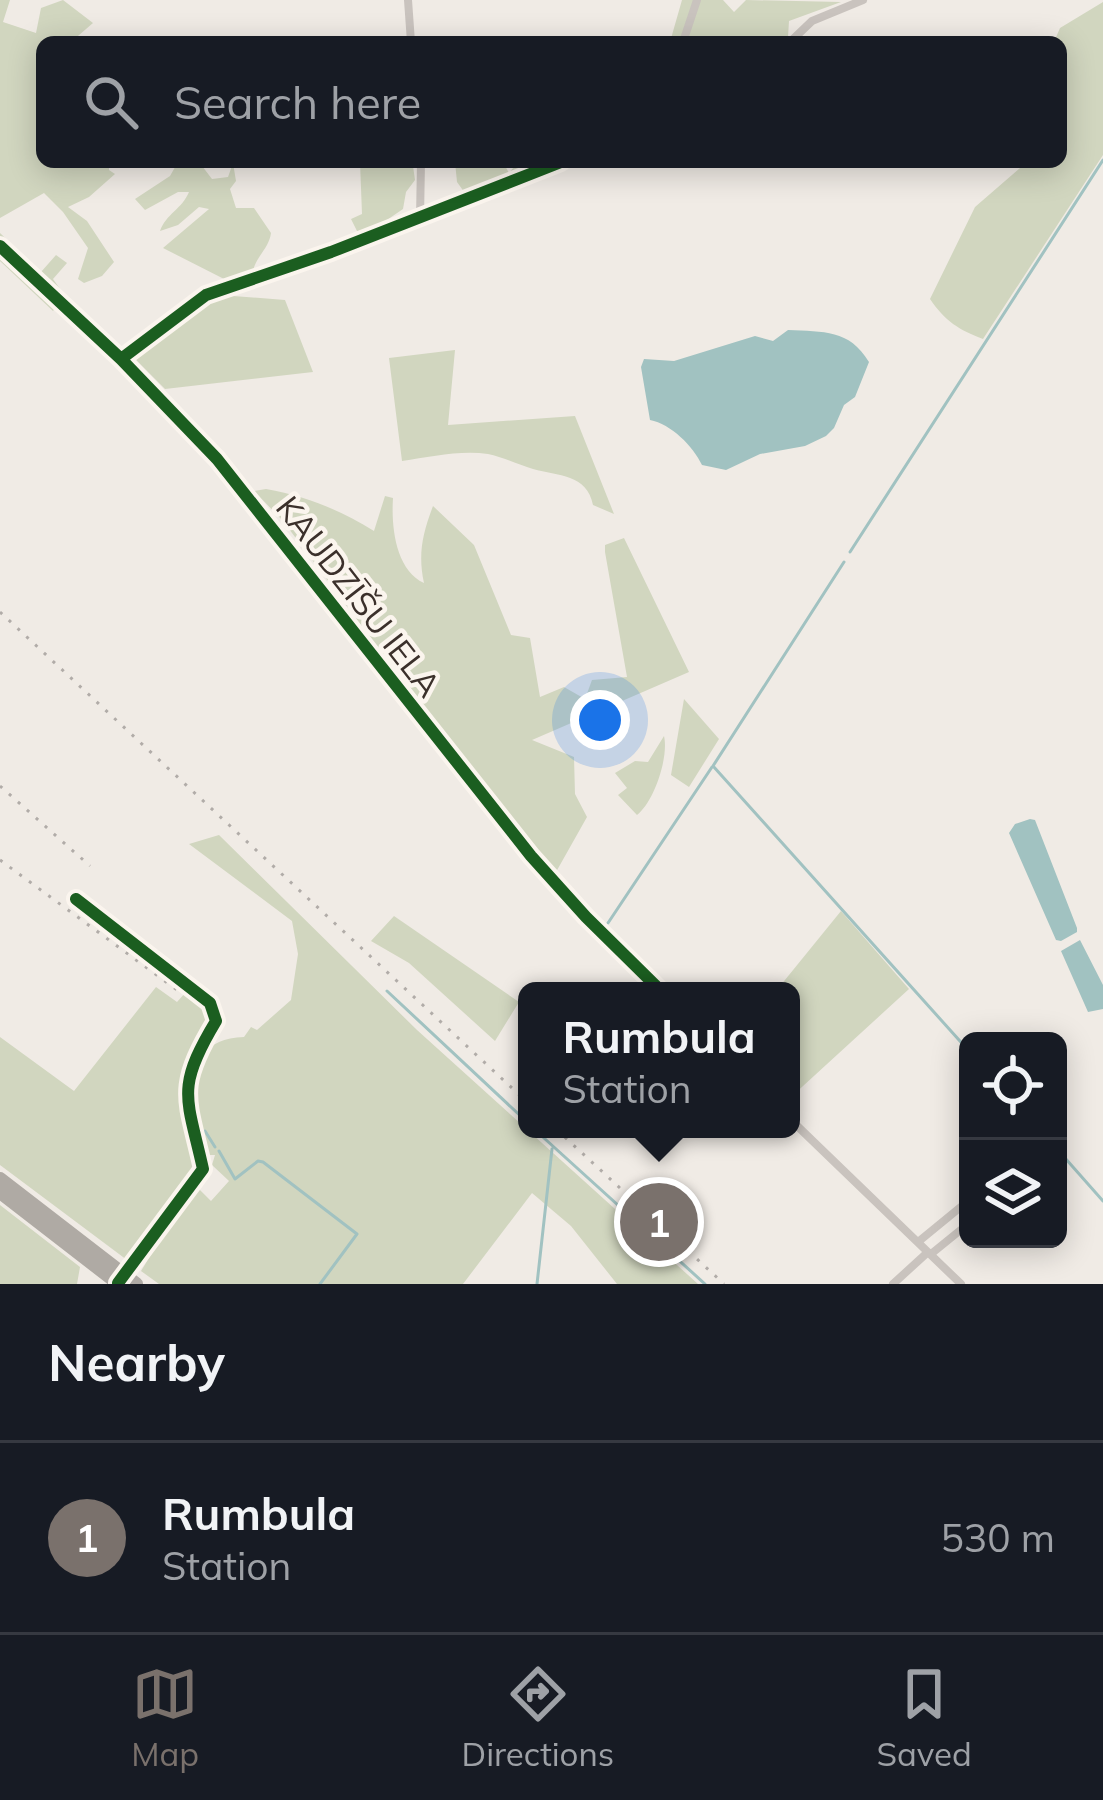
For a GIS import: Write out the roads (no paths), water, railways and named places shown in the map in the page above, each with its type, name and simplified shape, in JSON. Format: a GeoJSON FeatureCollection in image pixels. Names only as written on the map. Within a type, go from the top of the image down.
{"type":"FeatureCollection","features":[{"type":"Feature","properties":{"kind":"highway"},"geometry":{"type":"LineString","coordinates":[[0,1180],[124,1282]]}},
{"type":"Feature","properties":{"kind":"highway"},"geometry":{"type":"LineString","coordinates":[[0,1192],[124,1282]]}},
{"type":"Feature","properties":{"kind":"street"},"geometry":{"type":"LineString","coordinates":[[407,0],[410,36]]}},
{"type":"Feature","properties":{"kind":"street"},"geometry":{"type":"LineString","coordinates":[[684,36],[697,0]]}},
{"type":"Feature","properties":{"kind":"street"},"geometry":{"type":"LineString","coordinates":[[796,36],[812,20],[863,0]]}},
{"type":"Feature","properties":{"kind":"street"},"geometry":{"type":"LineString","coordinates":[[420,218],[421,168]]}},
{"type":"Feature","properties":{"kind":"street"},"geometry":{"type":"LineString","coordinates":[[121,359],[206,295],[546,168]]}},
{"type":"Feature","properties":{"kind":"street","name":"KAUDZĪŠU IELA"},"geometry":{"type":"LineString","coordinates":[[0,246],[121,359],[218,459],[462,773],[557,886],[652,982]]}},
{"type":"Feature","properties":{"kind":"street"},"geometry":{"type":"LineString","coordinates":[[76,899],[210,1003],[216,1021],[191,1063],[186,1087],[187,1112],[203,1169],[124,1282]]}},
{"type":"Feature","properties":{"kind":"street"},"geometry":{"type":"LineString","coordinates":[[800,1129],[961,1284]]}},
{"type":"Feature","properties":{"kind":"street"},"geometry":{"type":"LineString","coordinates":[[918,1242],[959,1208]]}},
{"type":"Feature","properties":{"kind":"street"},"geometry":{"type":"LineString","coordinates":[[892,1284],[959,1231]]}},
{"type":"Feature","properties":{"kind":"water"},"geometry":{"type":"Polygon","coordinates":[[[788,330],[844,338],[869,362],[855,397],[844,405],[826,436],[805,446],[760,454],[726,470],[702,465],[680,437],[650,420],[641,367],[644,359],[674,361],[755,336],[773,341],[788,330]]]}},
{"type":"Feature","properties":{"kind":"water"},"geometry":{"type":"Polygon","coordinates":[[[1035,820],[1077,928],[1061,941],[1056,940],[1009,833],[1015,824],[1035,820]]]}},
{"type":"Feature","properties":{"kind":"water"},"geometry":{"type":"Polygon","coordinates":[[[1080,940],[1103,985],[1103,1009],[1088,1012],[1061,951],[1080,940]]]}},
{"type":"Feature","properties":{"kind":"waterway"},"geometry":{"type":"LineString","coordinates":[[850,552],[1103,160]]}},
{"type":"Feature","properties":{"kind":"waterway"},"geometry":{"type":"LineString","coordinates":[[844,562],[713,766],[959,1040]]}},
{"type":"Feature","properties":{"kind":"waterway"},"geometry":{"type":"LineString","coordinates":[[608,923],[712,767]]}},
{"type":"Feature","properties":{"kind":"waterway"},"geometry":{"type":"LineString","coordinates":[[387,991],[518,1114]]}},
{"type":"Feature","properties":{"kind":"waterway"},"geometry":{"type":"LineString","coordinates":[[205,1131],[215,1147]]}},
{"type":"Feature","properties":{"kind":"waterway"},"geometry":{"type":"LineString","coordinates":[[544,1138],[705,1284]]}},
{"type":"Feature","properties":{"kind":"waterway"},"geometry":{"type":"LineString","coordinates":[[537,1284],[552,1149]]}},
{"type":"Feature","properties":{"kind":"waterway"},"geometry":{"type":"LineString","coordinates":[[219,1151],[235,1179],[263,1162],[357,1234],[320,1284]]}},
{"type":"Feature","properties":{"kind":"waterway"},"geometry":{"type":"LineString","coordinates":[[1067,1160],[1103,1201]]}},
{"type":"Feature","properties":{"kind":"railway"},"geometry":{"type":"LineString","coordinates":[[0,612],[518,1094]]}},
{"type":"Feature","properties":{"kind":"railway"},"geometry":{"type":"LineString","coordinates":[[0,786],[90,866]]}},
{"type":"Feature","properties":{"kind":"railway"},"geometry":{"type":"LineString","coordinates":[[0,860],[177,990]]}},
{"type":"Feature","properties":{"kind":"railway"},"geometry":{"type":"LineString","coordinates":[[566,1138],[724,1284]]}},
{"type":"Feature","properties":{"kind":"place","name":"Rumbula"},"geometry":{"type":"Point","coordinates":[659,1222]}}]}
